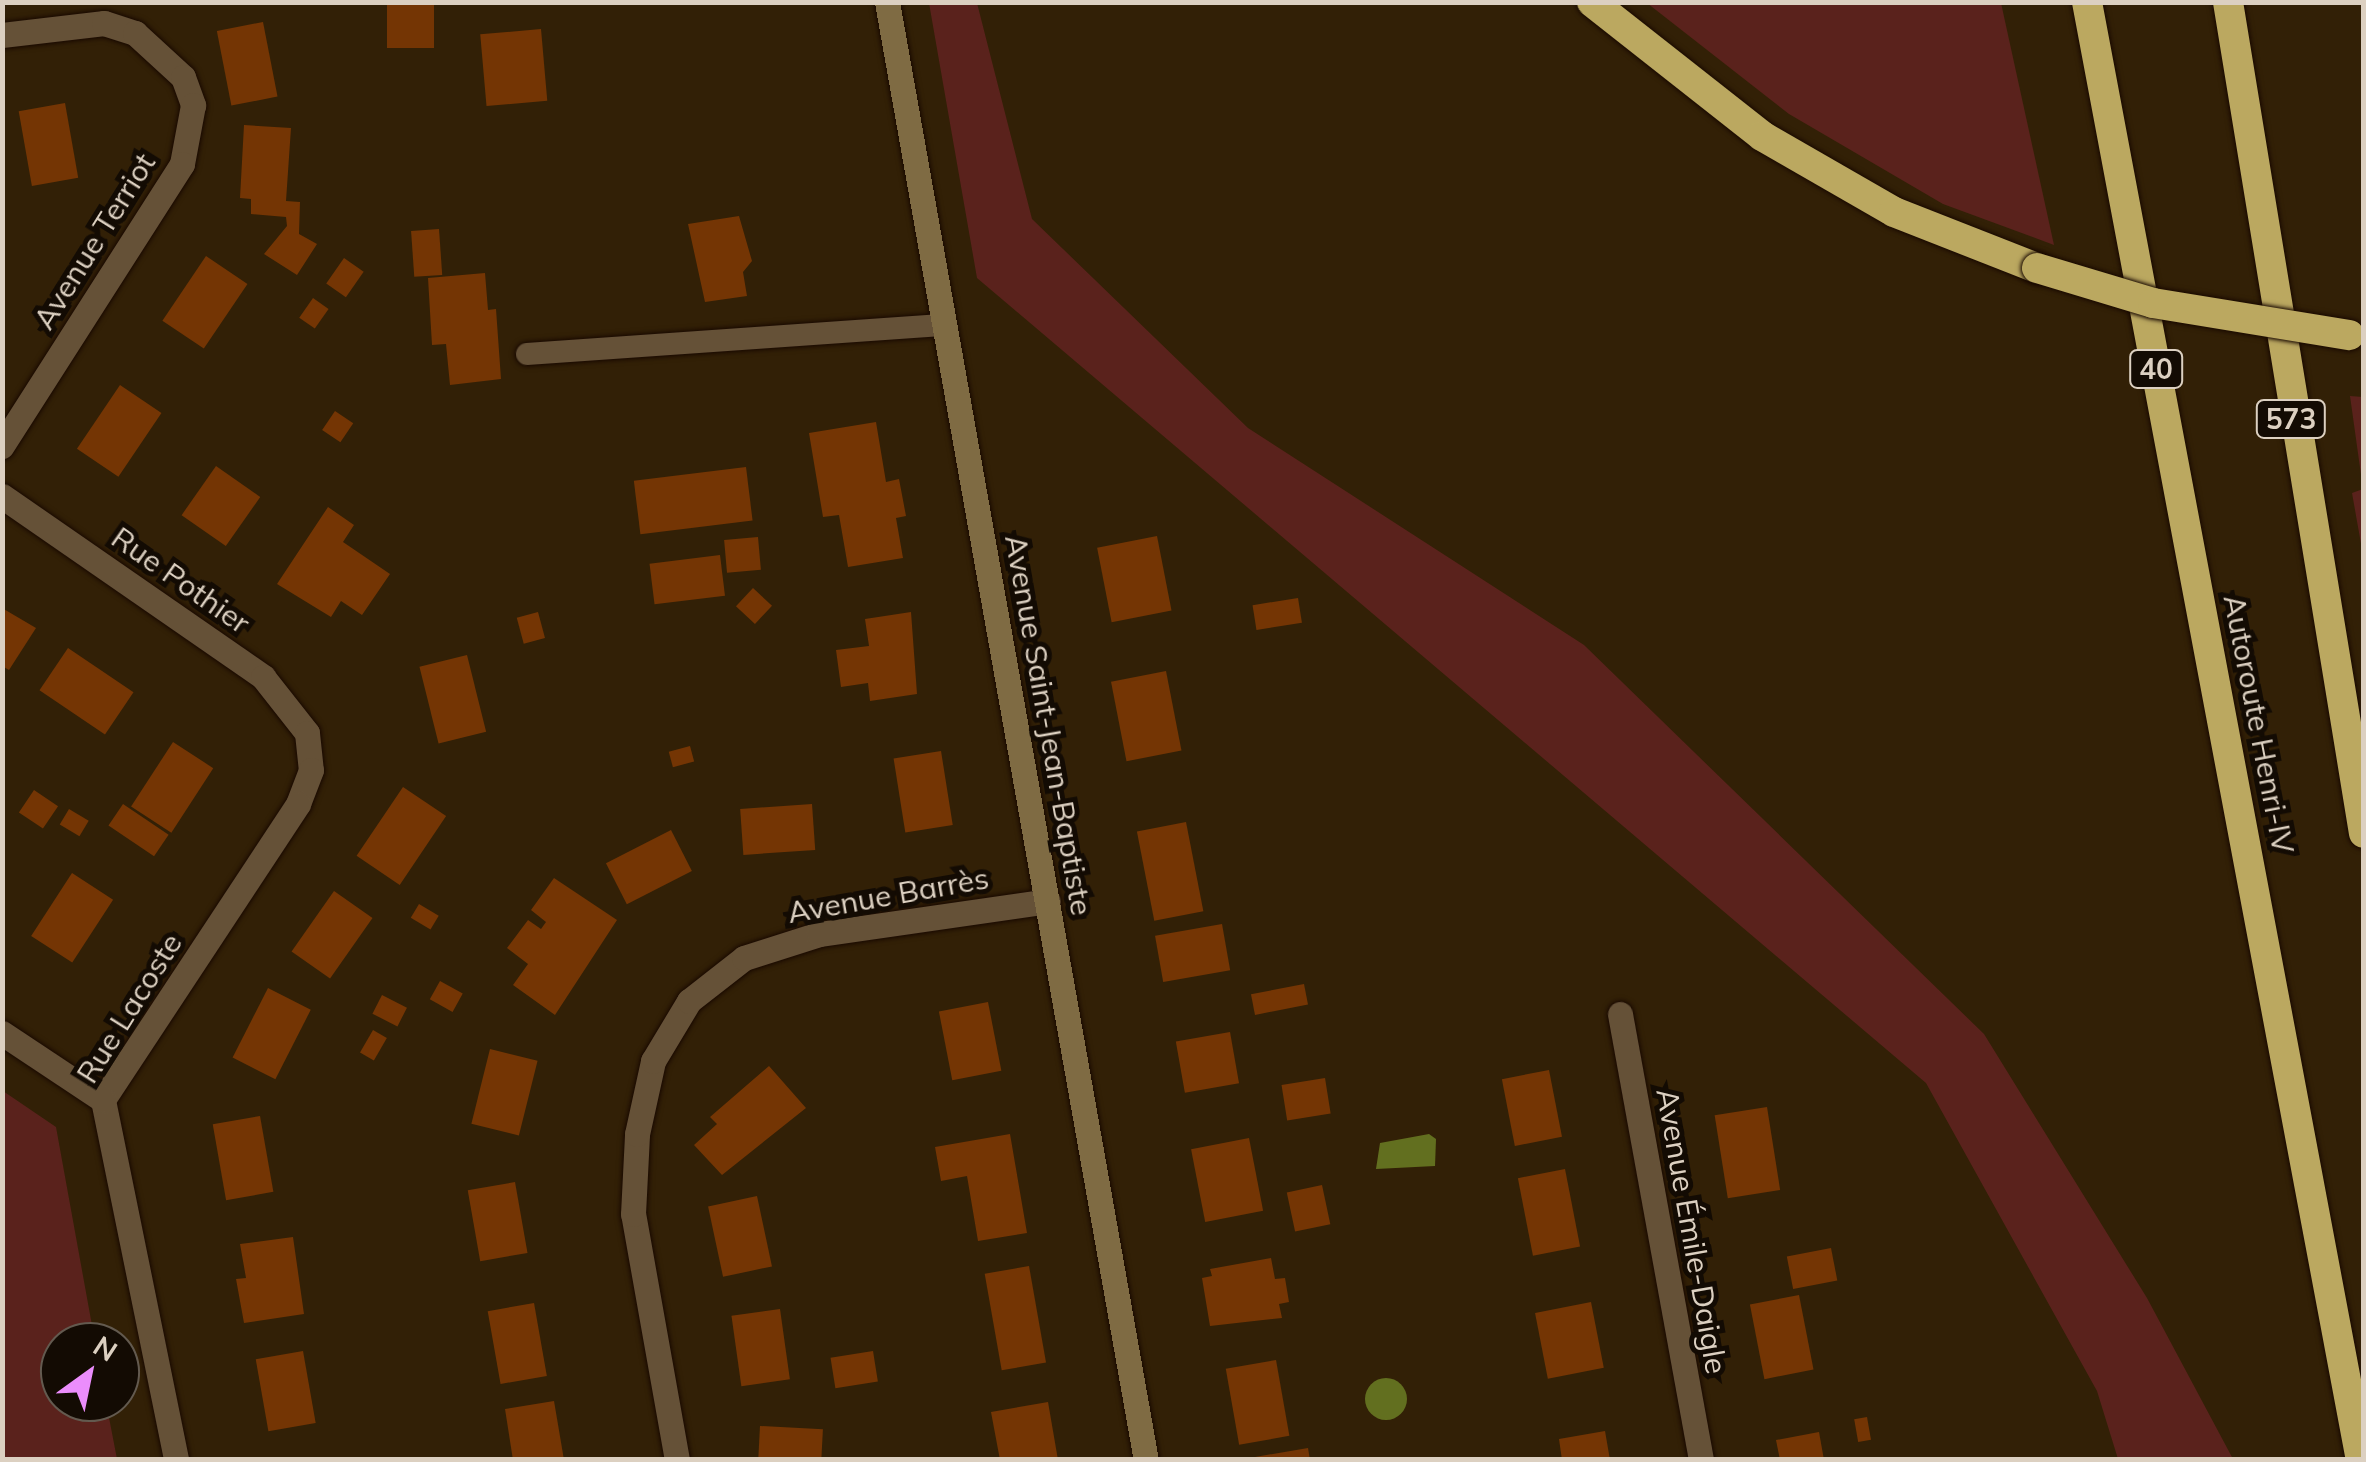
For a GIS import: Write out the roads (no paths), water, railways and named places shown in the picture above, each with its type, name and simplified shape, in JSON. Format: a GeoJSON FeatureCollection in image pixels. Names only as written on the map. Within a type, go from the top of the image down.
{"type":"FeatureCollection","features":[{"type":"Feature","properties":{"kind":"highway"},"geometry":{"type":"LineString","coordinates":[[1592,2],[1762,136],[1894,212],[2037,268],[2153,303],[2356,335]]}},
{"type":"Feature","properties":{"kind":"highway","name":"Autoroute Henri-IV"},"geometry":{"type":"LineString","coordinates":[[2087,2],[2361,1460]]}},
{"type":"Feature","properties":{"kind":"highway","name":"573"},"geometry":{"type":"LineString","coordinates":[[2228,2],[2364,833]]}},
{"type":"Feature","properties":{"kind":"street","name":"Avenue Saint-Jean-Baptiste"},"geometry":{"type":"LineString","coordinates":[[886,2],[1146,1460]]}},
{"type":"Feature","properties":{"kind":"street","name":"Avenue Terriot"},"geometry":{"type":"LineString","coordinates":[[2,36],[104,23],[135,33],[183,77],[193,105],[182,164],[2,446]]}},
{"type":"Feature","properties":{"kind":"street","name":"Rue Pothier"},"geometry":{"type":"LineString","coordinates":[[2,496],[263,677],[307,733]]}},
{"type":"Feature","properties":{"kind":"street","name":"Rue Lacoste"},"geometry":{"type":"LineString","coordinates":[[176,1460],[103,1100],[298,804],[310,770],[307,733]]}},
{"type":"Feature","properties":{"kind":"street","name":"Avenue Barrès"},"geometry":{"type":"LineString","coordinates":[[677,1460],[634,1214],[637,1134],[653,1061],[689,1001],[744,958],[819,934],[1048,901]]}},
{"type":"Feature","properties":{"kind":"street","name":"Avenue Émile-Daigle"},"geometry":{"type":"LineString","coordinates":[[1620,1014],[1701,1460]]}},
{"type":"Feature","properties":{"kind":"street"},"geometry":{"type":"LineString","coordinates":[[2,1034],[103,1100]]}},
{"type":"Feature","properties":{"kind":"lane"},"geometry":{"type":"LineString","coordinates":[[527,354],[944,325]]}}]}
